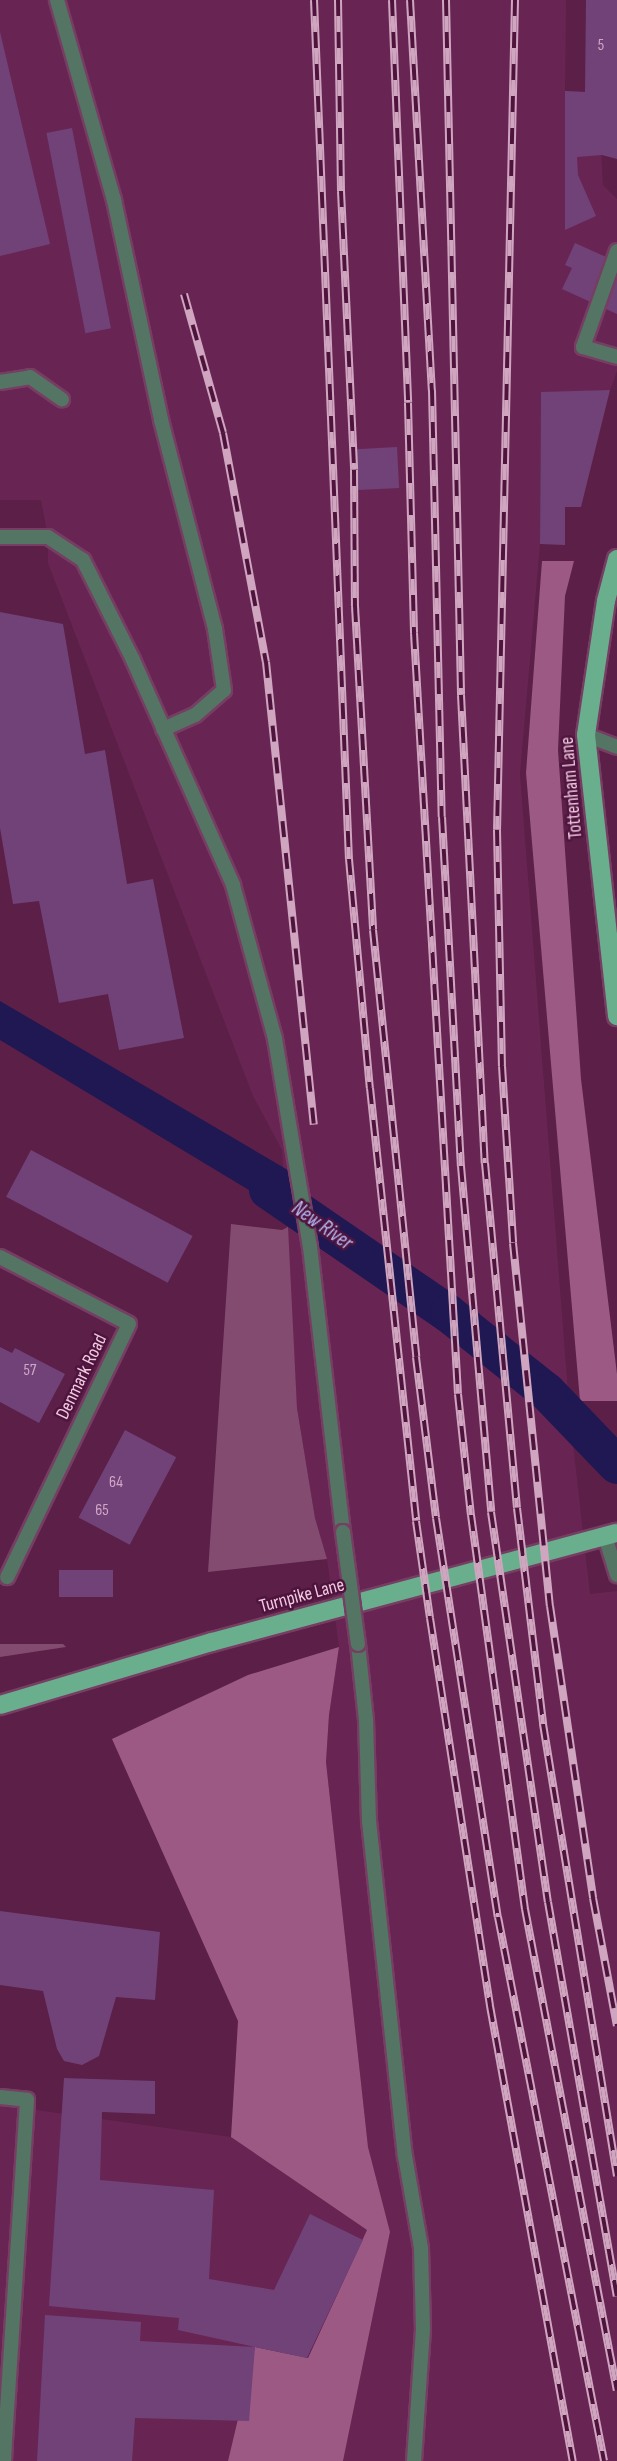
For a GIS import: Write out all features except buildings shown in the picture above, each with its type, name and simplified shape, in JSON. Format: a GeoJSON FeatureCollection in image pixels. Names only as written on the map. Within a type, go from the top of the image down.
{"type":"FeatureCollection","features":[{"type":"Feature","properties":{"kind":"main road","name":"Tottenham Lane"},"geometry":{"type":"LineString","coordinates":[[617,559],[606,601],[586,735],[617,1016]]}},
{"type":"Feature","properties":{"kind":"main road","name":"Turnpike Lane"},"geometry":{"type":"LineString","coordinates":[[0,1705],[212,1642],[611,1535]]}},
{"type":"Feature","properties":{"kind":"street"},"geometry":{"type":"LineString","coordinates":[[57,0],[114,200],[161,420],[215,629],[224,690],[195,715],[163,729]]}},
{"type":"Feature","properties":{"kind":"street"},"geometry":{"type":"LineString","coordinates":[[617,251],[583,347],[617,357]]}},
{"type":"Feature","properties":{"kind":"street"},"geometry":{"type":"LineString","coordinates":[[0,382],[30,377],[62,399]]}},
{"type":"Feature","properties":{"kind":"street"},"geometry":{"type":"LineString","coordinates":[[0,537],[48,537],[83,560],[233,885],[275,1039],[310,1247],[358,1644],[366,1720],[369,1821],[405,2156],[421,2248],[423,2329],[414,2461]]}},
{"type":"Feature","properties":{"kind":"street"},"geometry":{"type":"LineString","coordinates":[[586,735],[617,747]]}},
{"type":"Feature","properties":{"kind":"street","name":"Denmark Road"},"geometry":{"type":"LineString","coordinates":[[0,1257],[129,1324],[7,1577]]}},
{"type":"Feature","properties":{"kind":"street"},"geometry":{"type":"LineString","coordinates":[[611,1535],[617,1575]]}},
{"type":"Feature","properties":{"kind":"street"},"geometry":{"type":"LineString","coordinates":[[0,2097],[27,2100],[3,2437],[4,2461]]}},
{"type":"Feature","properties":{"kind":"shaded area"},"geometry":{"type":"Polygon","coordinates":[[[0,0],[566,0],[565,91],[598,92],[603,185],[617,199],[617,371],[610,390],[541,393],[540,544],[520,774],[570,1418],[590,1594],[617,1591],[617,2461],[343,2461],[390,2232],[368,2147],[326,1762],[329,1715],[339,1647],[327,1559],[315,1518],[297,1408],[282,1150],[253,1096],[48,563],[48,537],[41,500],[0,500],[0,0]]]}},
{"type":"Feature","properties":{"kind":"shaded area"},"geometry":{"type":"Polygon","coordinates":[[[542,561],[574,561],[565,596],[558,750],[581,1079],[617,1374],[617,1401],[580,1401],[526,773],[542,561]]]}},
{"type":"Feature","properties":{"kind":"shaded area"},"geometry":{"type":"Polygon","coordinates":[[[0,1001],[298,1176],[307,1225],[0,1040],[0,1001]]]}},
{"type":"Feature","properties":{"kind":"shaded area"},"geometry":{"type":"Polygon","coordinates":[[[231,1224],[282,1230],[288,1227],[297,1408],[315,1518],[327,1559],[208,1572],[231,1224]]]}},
{"type":"Feature","properties":{"kind":"shaded area"},"geometry":{"type":"Polygon","coordinates":[[[0,1644],[63,1644],[66,1647],[0,1657],[0,1644]]]}},
{"type":"Feature","properties":{"kind":"shaded area"},"geometry":{"type":"Polygon","coordinates":[[[339,1647],[329,1715],[326,1762],[368,2147],[390,2232],[343,2461],[228,2461],[255,2347],[308,2358],[367,2230],[231,2137],[238,2021],[112,1739],[248,1675],[339,1647]]]}},
{"type":"Feature","properties":{"kind":"shaded area"},"geometry":{"type":"Polygon","coordinates":[[[0,2105],[231,2137],[367,2230],[307,2358],[255,2347],[228,2461],[0,2461],[0,2105]]]}},
{"type":"Feature","properties":{"kind":"waterway","name":"New River"},"geometry":{"type":"LineString","coordinates":[[268,1190],[449,1314],[547,1392],[617,1465]]}},
{"type":"Feature","properties":{"kind":"railway"},"geometry":{"type":"LineString","coordinates":[[314,0],[349,859],[370,1088],[416,1521],[430,1618],[490,2006],[573,2461]]}},
{"type":"Feature","properties":{"kind":"railway"},"geometry":{"type":"LineString","coordinates":[[338,0],[341,191],[354,470],[355,606],[373,930],[416,1357],[436,1518],[498,1917],[604,2461]]}},
{"type":"Feature","properties":{"kind":"railway"},"geometry":{"type":"LineString","coordinates":[[392,0],[414,633],[458,1394],[471,1515],[525,1909],[617,2390]]}},
{"type":"Feature","properties":{"kind":"railway"},"geometry":{"type":"LineString","coordinates":[[410,0],[432,390],[442,817],[461,1166],[491,1512],[548,1902],[617,2296]]}},
{"type":"Feature","properties":{"kind":"railway"},"geometry":{"type":"LineString","coordinates":[[446,0],[461,695],[485,1163],[517,1508],[543,1724],[617,2176]]}},
{"type":"Feature","properties":{"kind":"railway"},"geometry":{"type":"LineString","coordinates":[[515,0],[497,830],[502,1066],[513,1243],[550,1606],[593,1898],[617,2026]]}},
{"type":"Feature","properties":{"kind":"railway"},"geometry":{"type":"LineString","coordinates":[[184,294],[223,433],[266,662],[314,1125]]}}]}
